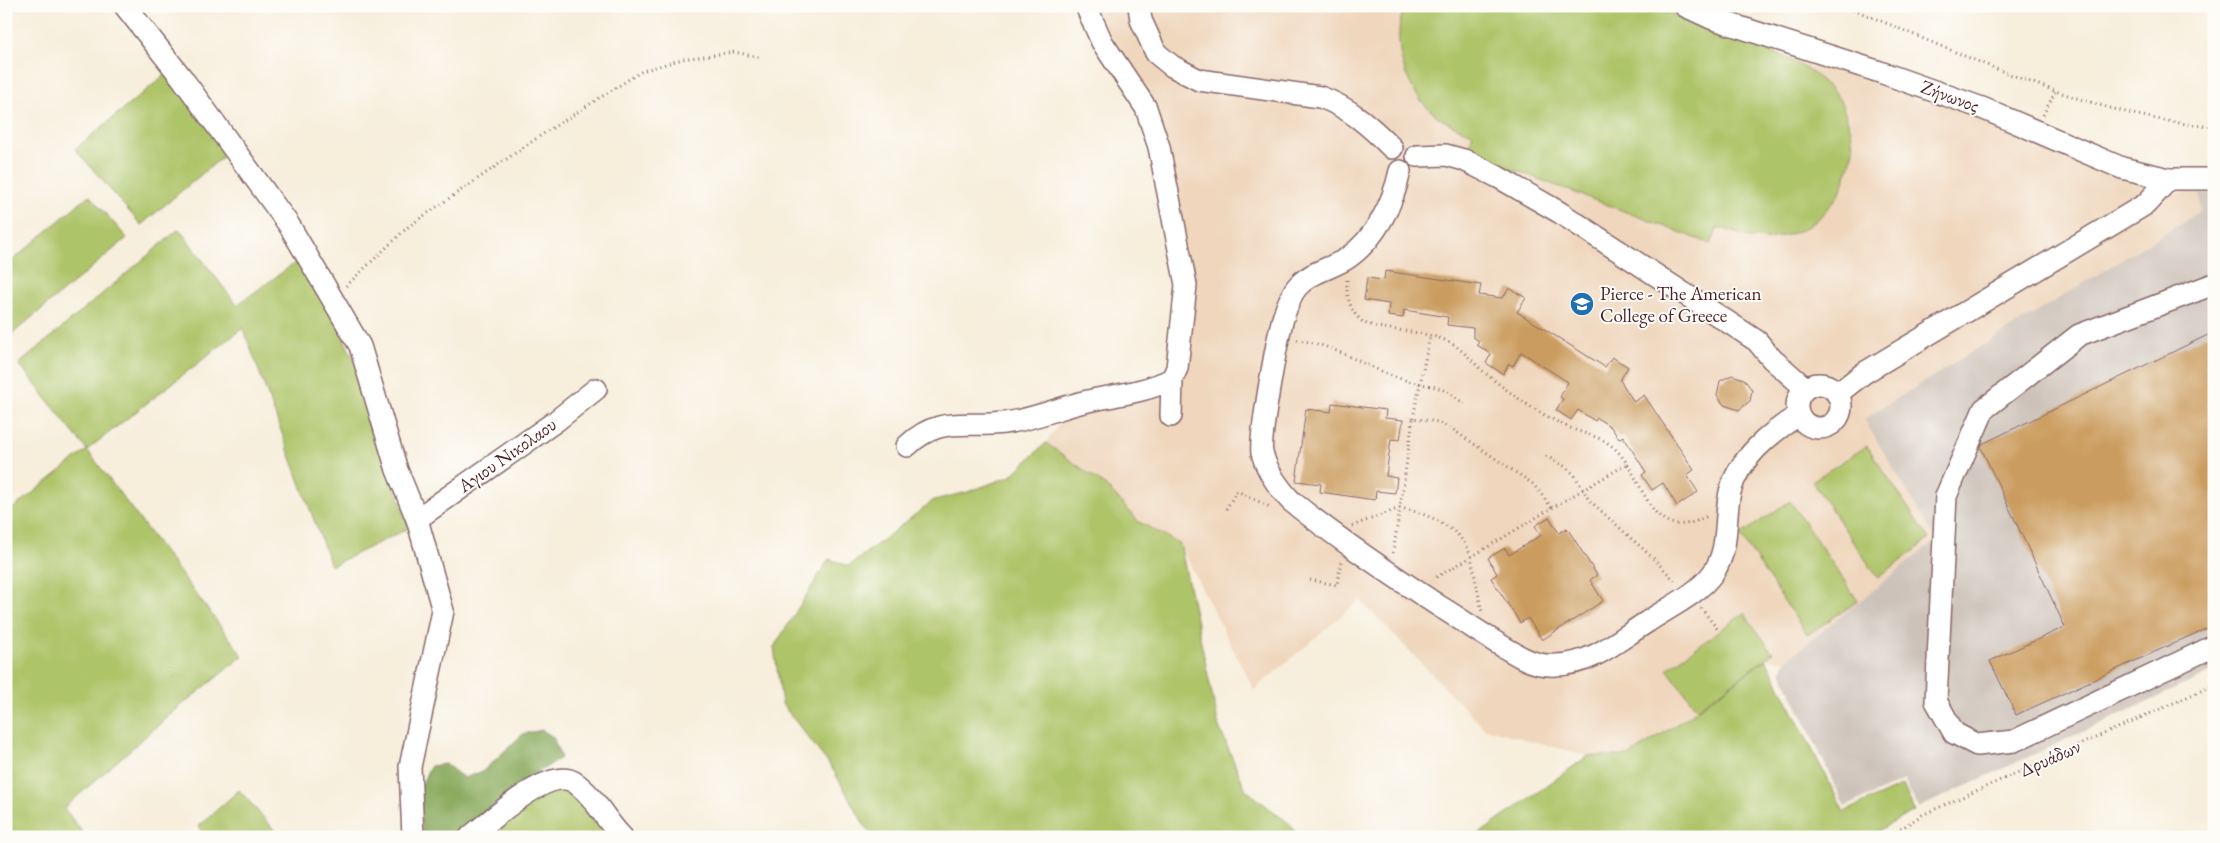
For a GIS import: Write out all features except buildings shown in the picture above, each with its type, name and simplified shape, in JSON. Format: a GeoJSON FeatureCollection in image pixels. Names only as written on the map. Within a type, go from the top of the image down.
{"type":"FeatureCollection","features":[{"type":"Feature","properties":{"kind":"street"},"geometry":{"type":"LineString","coordinates":[[125,6],[234,148],[289,225],[360,346],[397,470],[417,518],[443,611],[410,766],[413,837]]}},
{"type":"Feature","properties":{"kind":"street"},"geometry":{"type":"LineString","coordinates":[[1086,6],[1102,42],[1146,108],[1159,147],[1186,285],[1177,368],[1172,379],[1171,416]]}},
{"type":"Feature","properties":{"kind":"street"},"geometry":{"type":"LineString","coordinates":[[1139,6],[1141,20],[1152,46],[1156,53],[1172,66],[1199,80],[1320,97],[1338,103],[1378,134],[1392,148]]}},
{"type":"Feature","properties":{"kind":"street","name":"Ζήνωνος"},"geometry":{"type":"LineString","coordinates":[[1685,6],[1711,18],[1880,72],[1982,108],[2122,168],[2169,179],[2214,179]]}},
{"type":"Feature","properties":{"kind":"street"},"geometry":{"type":"LineString","coordinates":[[1397,144],[1407,144],[1415,149],[1417,156],[1414,167],[1407,171],[1400,171],[1394,168],[1390,160],[1392,148],[1397,144]]}},
{"type":"Feature","properties":{"kind":"street"},"geometry":{"type":"LineString","coordinates":[[1417,156],[1446,155],[1464,160],[1559,212],[1757,341],[1772,358],[1805,388]]}},
{"type":"Feature","properties":{"kind":"street"},"geometry":{"type":"LineString","coordinates":[[1400,171],[1395,192],[1383,216],[1366,242],[1346,259],[1309,277],[1296,288],[1284,315],[1262,451],[1267,466],[1280,489],[1291,501],[1333,533],[1415,590],[1486,636],[1532,661],[1554,665],[1568,664],[1593,658],[1698,590],[1714,573],[1725,546],[1730,492],[1739,471],[1752,454],[1779,428],[1799,415]]}},
{"type":"Feature","properties":{"kind":"street"},"geometry":{"type":"LineString","coordinates":[[1837,394],[1864,373],[2140,209],[2169,179]]}},
{"type":"Feature","properties":{"kind":"street"},"geometry":{"type":"LineString","coordinates":[[2214,284],[2079,335],[1984,409],[1946,496],[1936,701],[1954,733],[1977,745],[2014,740],[2214,646]]}},
{"type":"Feature","properties":{"kind":"street"},"geometry":{"type":"LineString","coordinates":[[907,446],[934,428],[952,423],[1004,424],[1087,401],[1144,390],[1172,379]]}},
{"type":"Feature","properties":{"kind":"street"},"geometry":{"type":"LineString","coordinates":[[1819,384],[1832,388],[1837,394],[1841,407],[1840,414],[1830,425],[1816,427],[1809,425],[1799,415],[1798,400],[1805,388],[1819,384]]}},
{"type":"Feature","properties":{"kind":"street","name":"Αγιου Νικολαου"},"geometry":{"type":"LineString","coordinates":[[417,518],[556,422],[596,389]]}},
{"type":"Feature","properties":{"kind":"street"},"geometry":{"type":"LineString","coordinates":[[470,837],[544,783],[562,778],[575,782],[622,837]]}},
{"type":"Feature","properties":{"kind":"path"},"geometry":{"type":"LineString","coordinates":[[1844,6],[2056,92],[2188,125],[2214,127]]}},
{"type":"Feature","properties":{"kind":"path"},"geometry":{"type":"LineString","coordinates":[[333,299],[372,259],[409,226],[543,134],[642,71],[683,59],[734,52],[759,58]]}},
{"type":"Feature","properties":{"kind":"path"},"geometry":{"type":"LineString","coordinates":[[2034,131],[2056,92]]}},
{"type":"Feature","properties":{"kind":"path"},"geometry":{"type":"LineString","coordinates":[[1355,251],[1348,272],[1346,294],[1356,316],[1364,323],[1448,341],[1504,388],[1538,411],[1568,427],[1599,438],[1613,446],[1627,464],[1651,506],[1660,517],[1671,524],[1683,526],[1697,522],[1729,504]]}},
{"type":"Feature","properties":{"kind":"path"},"geometry":{"type":"LineString","coordinates":[[1390,572],[1413,418],[1430,336]]}},
{"type":"Feature","properties":{"kind":"path"},"geometry":{"type":"LineString","coordinates":[[1279,339],[1316,342],[1401,379],[1445,389],[1464,404]]}},
{"type":"Feature","properties":{"kind":"path"},"geometry":{"type":"LineString","coordinates":[[1413,418],[1438,422],[1452,429],[1533,484],[1552,508]]}},
{"type":"Feature","properties":{"kind":"path"},"geometry":{"type":"LineString","coordinates":[[1546,456],[1574,474],[1588,500],[1653,558],[1719,632]]}},
{"type":"Feature","properties":{"kind":"path"},"geometry":{"type":"LineString","coordinates":[[1415,590],[1627,464]]}},
{"type":"Feature","properties":{"kind":"path"},"geometry":{"type":"LineString","coordinates":[[1226,509],[1237,491],[1272,508]]}},
{"type":"Feature","properties":{"kind":"path"},"geometry":{"type":"LineString","coordinates":[[1333,533],[1400,508],[1422,512],[1459,536],[1468,548],[1471,557],[1486,636]]}},
{"type":"Feature","properties":{"kind":"path"},"geometry":{"type":"LineString","coordinates":[[1310,580],[1337,585],[1343,554]]}},
{"type":"Feature","properties":{"kind":"path","name":"Δρυάδων"},"geometry":{"type":"LineString","coordinates":[[1888,837],[1922,815],[2214,685]]}},
{"type":"Feature","properties":{"kind":"shaded area"},"geometry":{"type":"Polygon","coordinates":[[[1094,6],[1661,6],[1702,25],[1754,45],[1855,73],[2011,128],[2087,165],[2169,191],[2200,193],[2200,211],[1865,419],[1937,540],[1785,661],[1766,659],[1689,716],[1629,756],[1588,756],[1484,728],[1360,600],[1254,690],[1180,545],[1139,522],[1106,486],[1046,443],[1062,419],[1072,415],[1144,398],[1180,394],[1192,284],[1161,131],[1104,32],[1094,6]]]}},
{"type":"Feature","properties":{"kind":"shaded area"},"geometry":{"type":"Polygon","coordinates":[[[2200,193],[2214,193],[2214,671],[1918,808],[1904,780],[1845,807],[1781,671],[1785,661],[1936,540],[1864,419],[2200,211],[2200,193]]]}},
{"type":"Feature","properties":{"kind":"green space"},"geometry":{"type":"Polygon","coordinates":[[[1405,6],[1648,6],[1789,59],[1812,72],[1835,93],[1841,102],[1851,130],[1853,149],[1850,165],[1839,195],[1817,220],[1802,230],[1768,239],[1751,238],[1718,227],[1711,244],[1467,152],[1473,134],[1446,122],[1432,112],[1422,102],[1407,77],[1402,63],[1399,34],[1405,6]]]}},
{"type":"Feature","properties":{"kind":"green space"},"geometry":{"type":"Polygon","coordinates":[[[166,74],[227,153],[141,225],[75,149],[166,74]]]}},
{"type":"Feature","properties":{"kind":"green space"},"geometry":{"type":"Polygon","coordinates":[[[89,195],[127,238],[6,339],[6,266],[89,195]]]}},
{"type":"Feature","properties":{"kind":"green space"},"geometry":{"type":"Polygon","coordinates":[[[179,229],[237,305],[299,260],[340,330],[358,369],[409,528],[331,566],[243,328],[87,450],[19,364],[179,229]]]}},
{"type":"Feature","properties":{"kind":"green space"},"geometry":{"type":"Polygon","coordinates":[[[1046,443],[1106,486],[1139,522],[1180,544],[1219,727],[1246,790],[1290,824],[1298,837],[874,837],[866,828],[832,768],[782,704],[774,647],[829,559],[849,566],[934,500],[968,492],[1011,476],[1046,443]]]}},
{"type":"Feature","properties":{"kind":"green space"},"geometry":{"type":"Polygon","coordinates":[[[1867,446],[1929,539],[1878,578],[1812,481],[1867,446]]]}},
{"type":"Feature","properties":{"kind":"green space"},"geometry":{"type":"Polygon","coordinates":[[[87,450],[243,656],[172,713],[64,808],[86,837],[6,837],[6,514],[87,450]]]}},
{"type":"Feature","properties":{"kind":"green space"},"geometry":{"type":"Polygon","coordinates":[[[1790,501],[1858,601],[1807,635],[1740,535],[1790,501]]]}},
{"type":"Feature","properties":{"kind":"green space"},"geometry":{"type":"Polygon","coordinates":[[[1744,613],[1773,653],[1697,709],[1667,669],[1744,613]]]}},
{"type":"Feature","properties":{"kind":"green space"},"geometry":{"type":"Polygon","coordinates":[[[1766,659],[1844,812],[1903,785],[1914,811],[1867,837],[1475,837],[1588,756],[1629,756],[1689,716],[1766,659]]]}},
{"type":"Feature","properties":{"kind":"green space"},"geometry":{"type":"Polygon","coordinates":[[[542,730],[553,737],[561,758],[518,785],[474,820],[462,827],[436,836],[423,835],[420,799],[423,783],[431,766],[445,764],[464,778],[483,771],[523,734],[542,730]]]}},
{"type":"Feature","properties":{"kind":"green space"},"geometry":{"type":"Polygon","coordinates":[[[568,786],[611,837],[480,837],[528,800],[568,786]]]}},
{"type":"Feature","properties":{"kind":"green space"},"geometry":{"type":"Polygon","coordinates":[[[239,790],[276,832],[269,837],[204,837],[199,826],[239,790]]]}},
{"type":"Feature","properties":{"kind":"place","name":"Pierce - The American College of Greece"},"geometry":{"type":"Point","coordinates":[1582,304]}}]}
